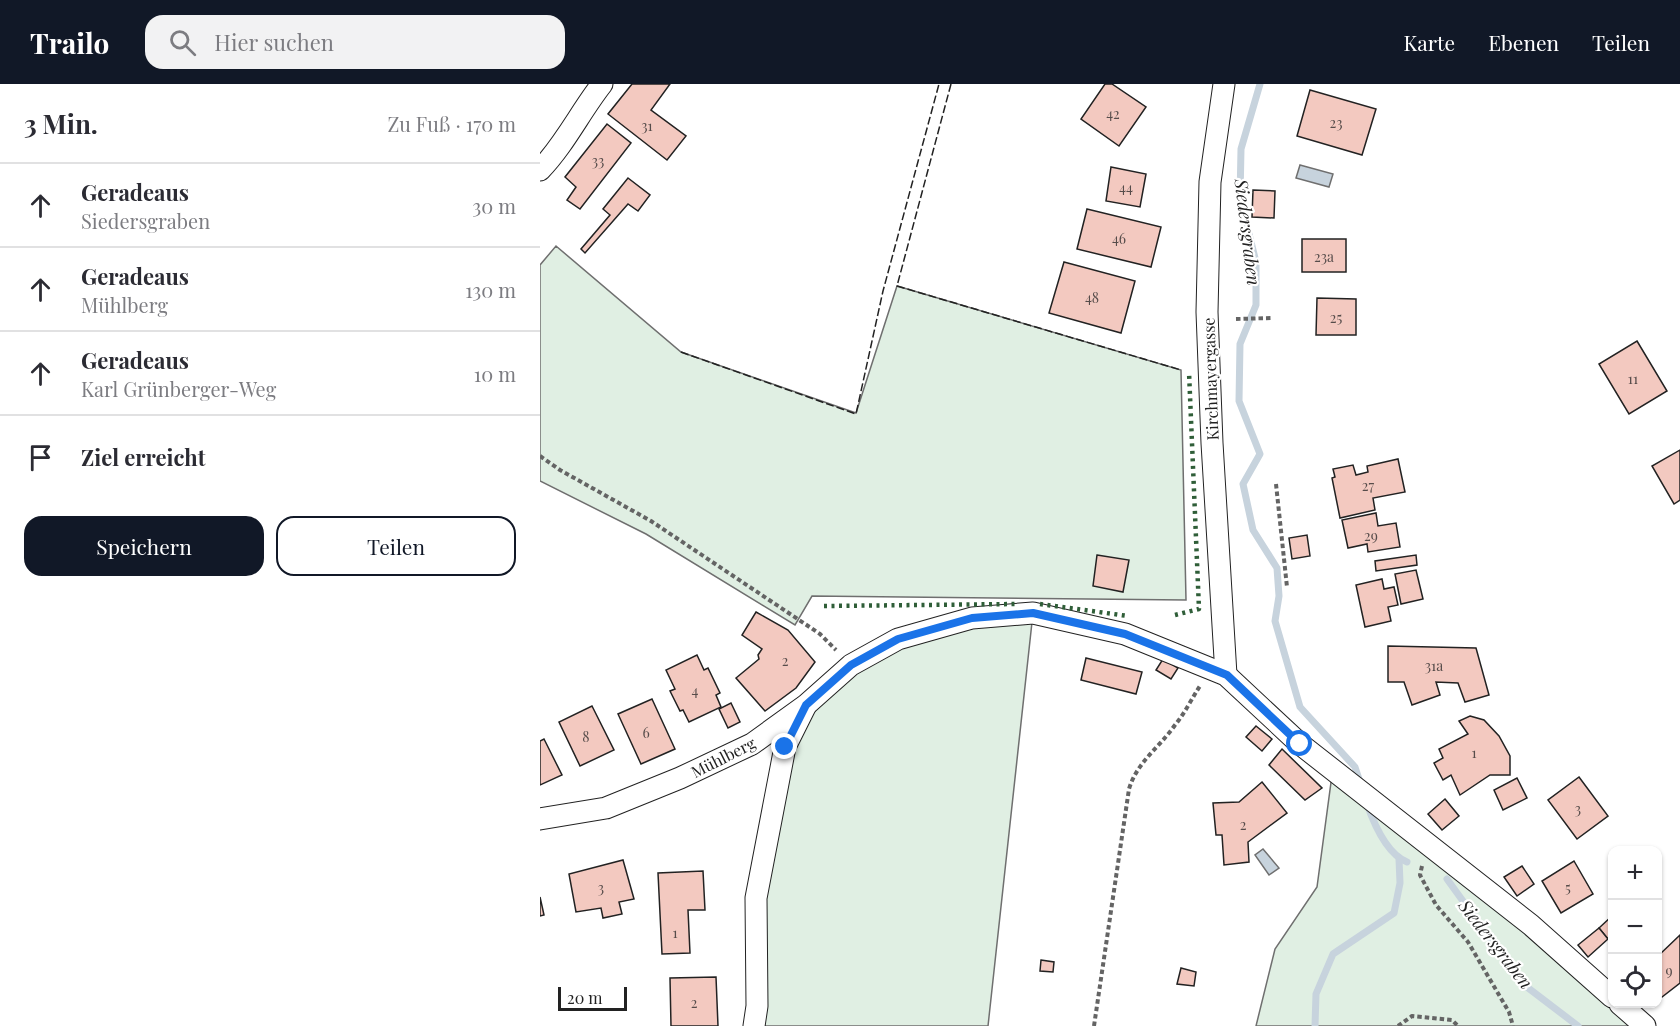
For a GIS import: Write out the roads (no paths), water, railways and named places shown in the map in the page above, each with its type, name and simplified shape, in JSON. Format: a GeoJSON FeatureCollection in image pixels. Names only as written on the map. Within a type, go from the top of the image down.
{"type":"FeatureCollection","features":[{"type":"Feature","properties":{"kind":"street"},"geometry":{"type":"LineString","coordinates":[[540,170],[555,154],[586,104],[603,84]]}},
{"type":"Feature","properties":{"kind":"street","name":"Kirchmayergasse"},"geometry":{"type":"LineString","coordinates":[[1224,84],[1210,182],[1207,312],[1212,443],[1227,675]]}},
{"type":"Feature","properties":{"kind":"street","name":"Mühlberg"},"geometry":{"type":"LineString","coordinates":[[540,819],[606,808],[680,778],[752,744],[806,705],[851,665],[898,639],[972,618],[1033,613],[1125,634],[1227,675]]}},
{"type":"Feature","properties":{"kind":"street"},"geometry":{"type":"LineString","coordinates":[[1227,675],[1300,744],[1530,925],[1608,993]]}},
{"type":"Feature","properties":{"kind":"street"},"geometry":{"type":"LineString","coordinates":[[754,1026],[757,1006],[756,898],[785,747],[806,705]]}},
{"type":"Feature","properties":{"kind":"street"},"geometry":{"type":"LineString","coordinates":[[1625,1008],[1645,1026]]}},
{"type":"Feature","properties":{"kind":"waterway","name":"Siedersgraben"},"geometry":{"type":"LineString","coordinates":[[1260,84],[1241,149],[1240,198],[1256,262],[1256,305],[1240,344],[1239,401],[1260,454],[1243,484],[1253,530],[1277,568],[1279,596],[1275,621],[1300,707],[1355,767],[1360,782]]}},
{"type":"Feature","properties":{"kind":"waterway","name":"Siedersgraben"},"geometry":{"type":"LineString","coordinates":[[1367,804],[1377,829],[1387,845],[1407,862]]}},
{"type":"Feature","properties":{"kind":"waterway"},"geometry":{"type":"LineString","coordinates":[[1315,1026],[1316,994],[1333,954],[1394,913],[1400,883],[1399,859]]}},
{"type":"Feature","properties":{"kind":"waterway","name":"Siedersgraben"},"geometry":{"type":"LineString","coordinates":[[1447,879],[1523,984],[1578,1026]]}}]}
